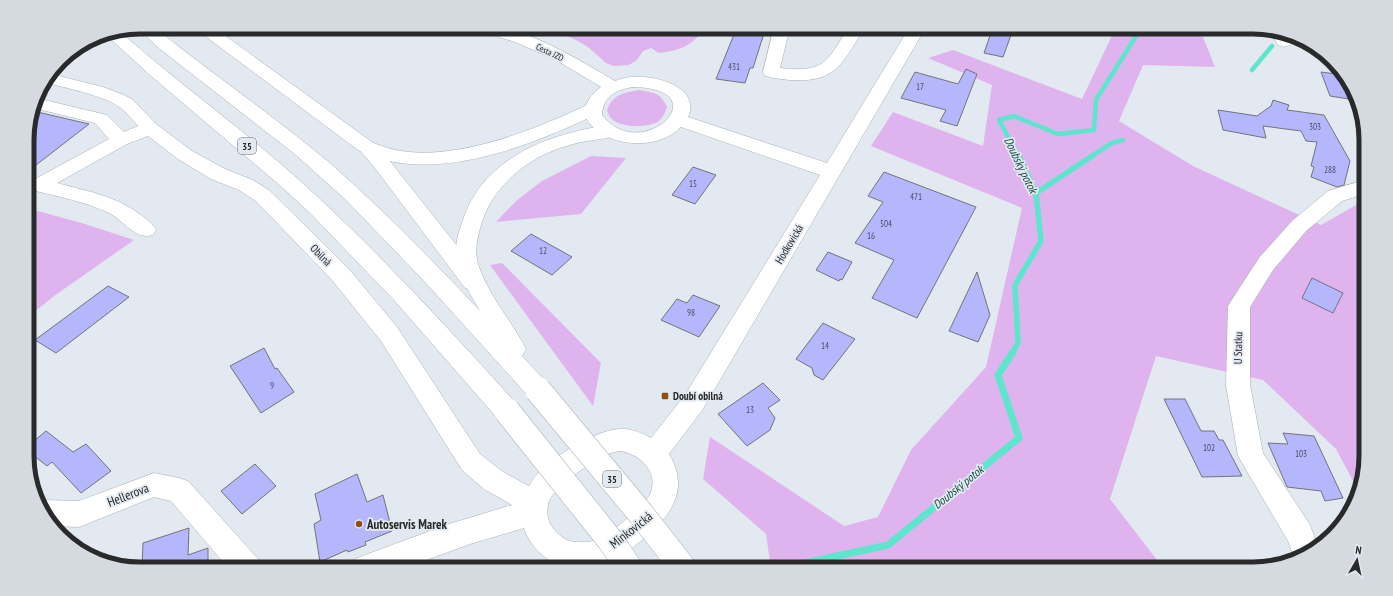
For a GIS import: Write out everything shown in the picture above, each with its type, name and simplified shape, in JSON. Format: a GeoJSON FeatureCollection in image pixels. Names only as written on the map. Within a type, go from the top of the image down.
{"type":"FeatureCollection","features":[{"type":"Feature","properties":{"kind":"main road","name":"35"},"geometry":{"type":"LineString","coordinates":[[152,34],[323,169],[406,246],[538,390],[641,514],[679,562]]}},
{"type":"Feature","properties":{"kind":"main road"},"geometry":{"type":"LineString","coordinates":[[213,34],[365,146],[382,164],[479,289]]}},
{"type":"Feature","properties":{"kind":"main road","name":"Cesta JZD"},"geometry":{"type":"LineString","coordinates":[[505,34],[521,39],[562,57],[613,87]]}},
{"type":"Feature","properties":{"kind":"main road"},"geometry":{"type":"LineString","coordinates":[[780,34],[771,72],[801,75],[820,72],[831,65],[852,34]]}},
{"type":"Feature","properties":{"kind":"main road","name":"Hodkovická"},"geometry":{"type":"LineString","coordinates":[[654,454],[694,402],[913,34]]}},
{"type":"Feature","properties":{"kind":"main road","name":"35"},"geometry":{"type":"LineString","coordinates":[[117,37],[147,64],[216,120],[290,184],[371,260],[440,333],[507,411],[610,540],[625,562]]}},
{"type":"Feature","properties":{"kind":"main road","name":"Obilná"},"geometry":{"type":"LineString","coordinates":[[53,80],[97,91],[118,99],[127,104],[150,128],[194,161],[218,174],[246,185],[263,196],[340,274],[389,334],[471,462],[492,480],[535,507]]}},
{"type":"Feature","properties":{"kind":"main road"},"geometry":{"type":"LineString","coordinates":[[633,82],[653,83],[670,90],[681,100],[682,114],[678,120],[663,131],[642,137],[619,135],[609,132],[596,122],[593,115],[593,109],[594,102],[599,96],[613,87],[633,82]]}},
{"type":"Feature","properties":{"kind":"main road"},"geometry":{"type":"LineString","coordinates":[[40,104],[101,119],[121,140]]}},
{"type":"Feature","properties":{"kind":"main road"},"geometry":{"type":"LineString","coordinates":[[365,146],[382,154],[405,158],[452,156],[495,147],[554,128],[593,109]]}},
{"type":"Feature","properties":{"kind":"main road"},"geometry":{"type":"LineString","coordinates":[[678,120],[832,172]]}},
{"type":"Feature","properties":{"kind":"main road"},"geometry":{"type":"LineString","coordinates":[[34,183],[121,140],[150,128]]}},
{"type":"Feature","properties":{"kind":"main road"},"geometry":{"type":"LineString","coordinates":[[538,390],[479,289],[467,262],[467,242],[472,218],[483,194],[498,177],[517,162],[538,150],[574,136],[609,132]]}},
{"type":"Feature","properties":{"kind":"main road"},"geometry":{"type":"LineString","coordinates":[[34,183],[108,204],[121,211],[146,230]]}},
{"type":"Feature","properties":{"kind":"main road","name":"U Statku"},"geometry":{"type":"LineString","coordinates":[[1304,548],[1300,535],[1251,456],[1238,385],[1239,306],[1266,264],[1299,226],[1335,196],[1359,188]]}},
{"type":"Feature","properties":{"kind":"main road"},"geometry":{"type":"LineString","coordinates":[[383,562],[535,507],[542,487],[554,474],[602,443],[611,441],[627,441],[642,445],[654,454]]}},
{"type":"Feature","properties":{"kind":"main road","name":"Minkovická"},"geometry":{"type":"LineString","coordinates":[[535,507],[537,527],[540,534],[551,546],[566,554],[593,562],[648,518],[659,506],[665,482],[662,467],[654,454]]}},
{"type":"Feature","properties":{"kind":"main road","name":"Hellerova"},"geometry":{"type":"LineString","coordinates":[[51,513],[79,514],[154,485],[179,490],[242,562]]}},
{"type":"Feature","properties":{"kind":"shaded area"},"geometry":{"type":"Polygon","coordinates":[[[561,34],[699,34],[691,43],[679,49],[659,53],[651,48],[643,51],[637,60],[629,65],[614,66],[606,63],[588,47],[574,39],[561,34]]]}},
{"type":"Feature","properties":{"kind":"shaded area"},"geometry":{"type":"Polygon","coordinates":[[[1113,34],[1191,34],[1203,37],[1215,67],[1143,65],[1119,121],[1193,166],[1321,225],[1359,203],[1359,463],[1355,484],[1336,449],[1263,380],[1156,356],[1110,499],[1159,562],[770,562],[766,534],[703,479],[710,437],[844,526],[878,517],[911,450],[986,367],[1022,208],[871,146],[893,112],[983,146],[992,85],[928,58],[953,50],[1082,99],[1113,34]]]}},
{"type":"Feature","properties":{"kind":"shaded area"},"geometry":{"type":"Polygon","coordinates":[[[639,90],[656,94],[662,98],[667,107],[664,115],[659,121],[649,125],[629,126],[617,123],[609,115],[607,110],[609,105],[616,97],[623,93],[639,90]]]}},
{"type":"Feature","properties":{"kind":"shaded area"},"geometry":{"type":"Polygon","coordinates":[[[591,156],[626,158],[581,214],[496,222],[516,201],[542,181],[591,156]]]}},
{"type":"Feature","properties":{"kind":"shaded area"},"geometry":{"type":"Polygon","coordinates":[[[34,210],[85,224],[134,240],[54,296],[34,312],[34,210]]]}},
{"type":"Feature","properties":{"kind":"shaded area"},"geometry":{"type":"Polygon","coordinates":[[[502,263],[601,363],[593,406],[490,265],[502,263]]]}},
{"type":"Feature","properties":{"kind":"building"},"geometry":{"type":"Polygon","coordinates":[[[734,34],[764,34],[753,68],[750,68],[745,83],[716,79],[734,34]]]}},
{"type":"Feature","properties":{"kind":"building"},"geometry":{"type":"Polygon","coordinates":[[[991,34],[1011,35],[1003,57],[984,53],[991,34]]]}},
{"type":"Feature","properties":{"kind":"building"},"geometry":{"type":"Polygon","coordinates":[[[966,69],[977,74],[957,126],[940,121],[946,110],[901,98],[915,72],[958,84],[966,69]]]}},
{"type":"Feature","properties":{"kind":"building"},"geometry":{"type":"Polygon","coordinates":[[[1321,72],[1336,74],[1351,99],[1330,96],[1321,72]]]}},
{"type":"Feature","properties":{"kind":"building"},"geometry":{"type":"Polygon","coordinates":[[[1273,100],[1289,105],[1287,110],[1324,115],[1350,161],[1344,185],[1337,187],[1311,177],[1314,167],[1311,166],[1317,142],[1306,141],[1301,131],[1263,126],[1266,138],[1223,130],[1218,110],[1257,116],[1271,106],[1273,100]]]}},
{"type":"Feature","properties":{"kind":"building"},"geometry":{"type":"Polygon","coordinates":[[[38,112],[89,124],[34,167],[34,133],[38,112]]]}},
{"type":"Feature","properties":{"kind":"building"},"geometry":{"type":"Polygon","coordinates":[[[693,167],[716,175],[695,204],[672,195],[693,167]]]}},
{"type":"Feature","properties":{"kind":"building"},"geometry":{"type":"Polygon","coordinates":[[[884,172],[976,207],[917,318],[872,298],[894,260],[855,243],[883,202],[868,196],[884,172]]]}},
{"type":"Feature","properties":{"kind":"building"},"geometry":{"type":"Polygon","coordinates":[[[531,234],[572,257],[552,275],[511,251],[531,234]]]}},
{"type":"Feature","properties":{"kind":"building"},"geometry":{"type":"Polygon","coordinates":[[[828,252],[852,262],[842,280],[840,279],[839,281],[816,270],[828,252]]]}},
{"type":"Feature","properties":{"kind":"building"},"geometry":{"type":"Polygon","coordinates":[[[977,272],[990,315],[978,342],[949,331],[977,272]]]}},
{"type":"Feature","properties":{"kind":"building"},"geometry":{"type":"Polygon","coordinates":[[[1312,278],[1343,293],[1333,313],[1302,298],[1312,278]]]}},
{"type":"Feature","properties":{"kind":"building"},"geometry":{"type":"Polygon","coordinates":[[[108,286],[129,297],[56,353],[35,340],[108,286]]]}},
{"type":"Feature","properties":{"kind":"building"},"geometry":{"type":"Polygon","coordinates":[[[693,295],[720,306],[699,337],[661,320],[677,299],[687,303],[693,295]]]}},
{"type":"Feature","properties":{"kind":"building"},"geometry":{"type":"Polygon","coordinates":[[[823,323],[855,339],[823,380],[814,375],[812,368],[796,359],[823,323]]]}},
{"type":"Feature","properties":{"kind":"building"},"geometry":{"type":"Polygon","coordinates":[[[264,348],[275,369],[277,368],[294,392],[261,413],[230,366],[264,348]]]}},
{"type":"Feature","properties":{"kind":"building"},"geometry":{"type":"Polygon","coordinates":[[[763,383],[780,400],[768,408],[775,418],[770,430],[747,446],[718,414],[763,383]]]}},
{"type":"Feature","properties":{"kind":"building"},"geometry":{"type":"Polygon","coordinates":[[[1164,399],[1185,399],[1201,431],[1214,431],[1219,440],[1223,440],[1242,476],[1202,477],[1164,399]]]}},
{"type":"Feature","properties":{"kind":"building"},"geometry":{"type":"Polygon","coordinates":[[[46,431],[73,452],[86,444],[111,471],[81,493],[52,462],[47,466],[34,456],[34,441],[46,431]]]}},
{"type":"Feature","properties":{"kind":"building"},"geometry":{"type":"Polygon","coordinates":[[[1283,433],[1314,436],[1343,498],[1325,501],[1321,491],[1287,487],[1268,443],[1288,444],[1283,433]]]}},
{"type":"Feature","properties":{"kind":"building"},"geometry":{"type":"Polygon","coordinates":[[[255,464],[276,486],[242,514],[221,491],[255,464]]]}},
{"type":"Feature","properties":{"kind":"building"},"geometry":{"type":"Polygon","coordinates":[[[357,474],[367,502],[383,495],[392,531],[365,542],[366,545],[348,552],[347,550],[320,562],[314,524],[321,520],[315,494],[357,474]]]}},
{"type":"Feature","properties":{"kind":"building"},"geometry":{"type":"Polygon","coordinates":[[[189,528],[188,555],[208,548],[208,562],[142,562],[143,543],[189,528]]]}},
{"type":"Feature","properties":{"kind":"waterway","name":"Doubský potok"},"geometry":{"type":"LineString","coordinates":[[1019,157],[999,120],[1014,116],[1058,134],[1094,130],[1096,100],[1136,36],[1136,34]]}},
{"type":"Feature","properties":{"kind":"waterway"},"geometry":{"type":"LineString","coordinates":[[1252,70],[1272,46]]}},
{"type":"Feature","properties":{"kind":"waterway"},"geometry":{"type":"LineString","coordinates":[[1090,157],[1112,143],[1123,140]]}},
{"type":"Feature","properties":{"kind":"waterway","name":"Doubský potok"},"geometry":{"type":"LineString","coordinates":[[1019,156],[1036,193]]}},
{"type":"Feature","properties":{"kind":"waterway"},"geometry":{"type":"LineString","coordinates":[[1036,193],[1092,156]]}},
{"type":"Feature","properties":{"kind":"waterway","name":"Doubský potok"},"geometry":{"type":"LineString","coordinates":[[1012,353],[1018,343],[1015,285],[1041,241],[1036,193]]}},
{"type":"Feature","properties":{"kind":"waterway","name":"Doubský potok"},"geometry":{"type":"LineString","coordinates":[[809,562],[888,545],[1019,438],[998,375],[1013,352]]}},
{"type":"Feature","properties":{"kind":"place","name":"Doubí obilná"},"geometry":{"type":"Point","coordinates":[665,396]}},
{"type":"Feature","properties":{"kind":"place","name":"Autoservis Marek"},"geometry":{"type":"Point","coordinates":[359,524]}}]}
